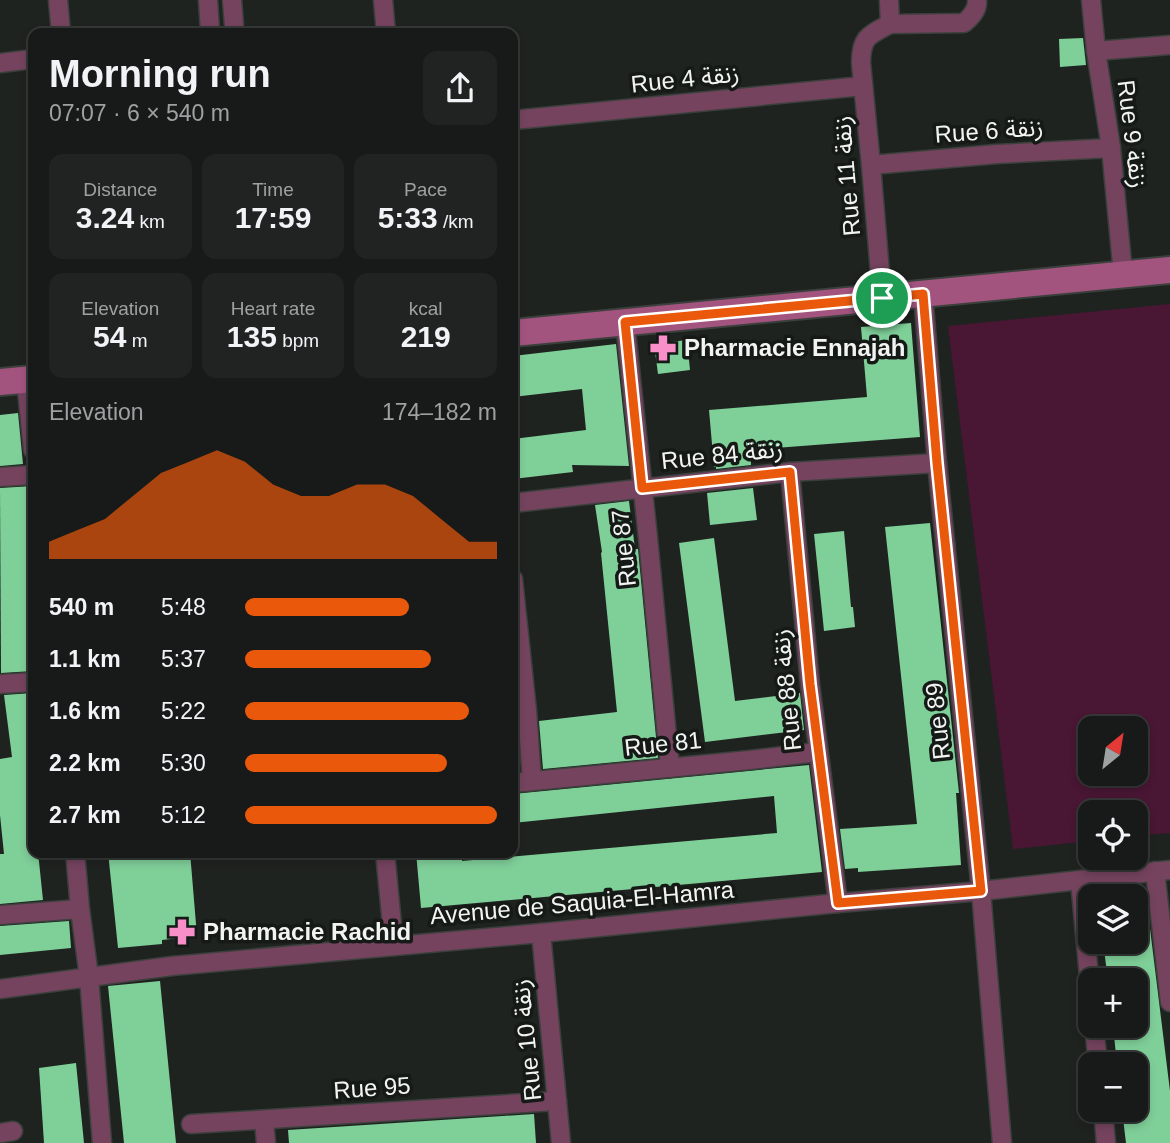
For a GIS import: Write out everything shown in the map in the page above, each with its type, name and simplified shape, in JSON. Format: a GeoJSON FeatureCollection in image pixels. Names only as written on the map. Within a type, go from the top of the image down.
{"type":"FeatureCollection","features":[{"type":"Feature","properties":{"kind":"street"},"geometry":{"type":"LineString","coordinates":[[58,0],[61,28]]}},
{"type":"Feature","properties":{"kind":"street"},"geometry":{"type":"LineString","coordinates":[[208,0],[210,28]]}},
{"type":"Feature","properties":{"kind":"street"},"geometry":{"type":"LineString","coordinates":[[232,0],[234,25]]}},
{"type":"Feature","properties":{"kind":"street"},"geometry":{"type":"LineString","coordinates":[[383,0],[386,28]]}},
{"type":"Feature","properties":{"kind":"street"},"geometry":{"type":"LineString","coordinates":[[889,0],[890,24],[964,23],[973,15],[978,5],[977,0]]}},
{"type":"Feature","properties":{"kind":"street","name":"Rue 9 زنقة"},"geometry":{"type":"LineString","coordinates":[[1091,0],[1111,148],[1123,274]]}},
{"type":"Feature","properties":{"kind":"street","name":"Rue 11 زنقة"},"geometry":{"type":"LineString","coordinates":[[882,298],[861,50],[869,35],[890,24]]}},
{"type":"Feature","properties":{"kind":"street"},"geometry":{"type":"LineString","coordinates":[[1096,51],[1170,45]]}},
{"type":"Feature","properties":{"kind":"street"},"geometry":{"type":"LineString","coordinates":[[0,63],[28,60]]}},
{"type":"Feature","properties":{"kind":"street","name":"Rue 4 زنقة"},"geometry":{"type":"LineString","coordinates":[[518,120],[863,86]]}},
{"type":"Feature","properties":{"kind":"street","name":"Rue 6 زنقة"},"geometry":{"type":"LineString","coordinates":[[871,165],[1111,148]]}},
{"type":"Feature","properties":{"kind":"street"},"geometry":{"type":"LineString","coordinates":[[518,333],[1170,270]]}},
{"type":"Feature","properties":{"kind":"street","name":"Rue 89"},"geometry":{"type":"LineString","coordinates":[[923,294],[937,463],[981,891],[1002,1143]]}},
{"type":"Feature","properties":{"kind":"street","name":"Rue 87"},"geometry":{"type":"LineString","coordinates":[[625,322],[670,768]]}},
{"type":"Feature","properties":{"kind":"street"},"geometry":{"type":"LineString","coordinates":[[0,382],[28,379]]}},
{"type":"Feature","properties":{"kind":"street","name":"Rue 84 زنقة"},"geometry":{"type":"LineString","coordinates":[[518,502],[790,472],[937,463]]}},
{"type":"Feature","properties":{"kind":"street","name":"Rue 88 زنقة"},"geometry":{"type":"LineString","coordinates":[[790,472],[810,684],[838,903]]}},
{"type":"Feature","properties":{"kind":"street"},"geometry":{"type":"LineString","coordinates":[[0,477],[28,475]]}},
{"type":"Feature","properties":{"kind":"street"},"geometry":{"type":"LineString","coordinates":[[518,632],[532,781]]}},
{"type":"Feature","properties":{"kind":"street"},"geometry":{"type":"LineString","coordinates":[[0,684],[28,682]]}},
{"type":"Feature","properties":{"kind":"street","name":"Rue 81"},"geometry":{"type":"LineString","coordinates":[[518,782],[818,752]]}},
{"type":"Feature","properties":{"kind":"street"},"geometry":{"type":"LineString","coordinates":[[76,858],[89,977],[102,1143]]}},
{"type":"Feature","properties":{"kind":"street"},"geometry":{"type":"LineString","coordinates":[[386,858],[394,946]]}},
{"type":"Feature","properties":{"kind":"street"},"geometry":{"type":"LineString","coordinates":[[1162,870],[1170,1002]]}},
{"type":"Feature","properties":{"kind":"street","name":"Avenue de Saquia-El-Hamra"},"geometry":{"type":"LineString","coordinates":[[0,989],[172,966],[981,891],[1162,870]]}},
{"type":"Feature","properties":{"kind":"street"},"geometry":{"type":"LineString","coordinates":[[1080,880],[1088,968]]}},
{"type":"Feature","properties":{"kind":"street"},"geometry":{"type":"LineString","coordinates":[[0,915],[80,909]]}},
{"type":"Feature","properties":{"kind":"street","name":"Rue 10 زنقة"},"geometry":{"type":"LineString","coordinates":[[541,933],[561,1143]]}},
{"type":"Feature","properties":{"kind":"street","name":"Rue 95"},"geometry":{"type":"LineString","coordinates":[[191,1124],[557,1101]]}},
{"type":"Feature","properties":{"kind":"street"},"geometry":{"type":"LineString","coordinates":[[264,1121],[266,1143]]}},
{"type":"Feature","properties":{"kind":"street"},"geometry":{"type":"LineString","coordinates":[[1103,1122],[1106,1143]]}},
{"type":"Feature","properties":{"kind":"shaded area"},"geometry":{"type":"Polygon","coordinates":[[[1170,304],[1170,833],[1148,835],[1148,800],[1078,800],[1078,842],[1013,849],[948,326],[1170,304]]]}},
{"type":"Feature","properties":{"kind":"building"},"geometry":{"type":"Polygon","coordinates":[[[1083,38],[1086,65],[1060,67],[1059,39],[1083,38]]]}},
{"type":"Feature","properties":{"kind":"building"},"geometry":{"type":"Polygon","coordinates":[[[911,323],[920,437],[750,450],[751,465],[716,469],[714,467],[709,410],[867,397],[861,327],[911,323]]]}},
{"type":"Feature","properties":{"kind":"building"},"geometry":{"type":"Polygon","coordinates":[[[687,340],[690,370],[658,374],[654,344],[687,340]]]}},
{"type":"Feature","properties":{"kind":"building"},"geometry":{"type":"Polygon","coordinates":[[[616,344],[629,466],[572,465],[573,472],[518,478],[518,438],[586,430],[582,389],[518,396],[518,355],[616,344]]]}},
{"type":"Feature","properties":{"kind":"building"},"geometry":{"type":"Polygon","coordinates":[[[18,413],[23,464],[0,466],[0,415],[18,413]]]}},
{"type":"Feature","properties":{"kind":"building"},"geometry":{"type":"Polygon","coordinates":[[[28,486],[28,671],[1,673],[0,488],[28,486]]]}},
{"type":"Feature","properties":{"kind":"building"},"geometry":{"type":"Polygon","coordinates":[[[753,488],[757,520],[710,525],[707,493],[753,488]]]}},
{"type":"Feature","properties":{"kind":"building"},"geometry":{"type":"Polygon","coordinates":[[[629,501],[635,549],[638,549],[658,758],[543,769],[539,721],[617,712],[595,505],[629,501]]]}},
{"type":"Feature","properties":{"kind":"building"},"geometry":{"type":"Polygon","coordinates":[[[930,523],[959,793],[956,793],[961,865],[858,872],[858,868],[845,869],[840,829],[917,824],[885,527],[930,523]]]}},
{"type":"Feature","properties":{"kind":"building"},"geometry":{"type":"Polygon","coordinates":[[[844,531],[855,627],[824,631],[814,534],[844,531]]]}},
{"type":"Feature","properties":{"kind":"building"},"geometry":{"type":"Polygon","coordinates":[[[714,538],[735,701],[800,693],[804,730],[705,742],[679,543],[714,538]]]}},
{"type":"Feature","properties":{"kind":"building"},"geometry":{"type":"Polygon","coordinates":[[[28,693],[28,858],[39,858],[43,900],[0,904],[0,854],[4,854],[0,815],[0,759],[12,757],[4,695],[28,693]]]}},
{"type":"Feature","properties":{"kind":"building"},"geometry":{"type":"Polygon","coordinates":[[[809,765],[822,872],[421,908],[417,858],[462,858],[462,861],[518,858],[777,833],[774,796],[518,822],[518,794],[809,765]]]}},
{"type":"Feature","properties":{"kind":"building"},"geometry":{"type":"Polygon","coordinates":[[[109,858],[190,858],[197,936],[162,940],[162,944],[118,948],[109,858]]]}},
{"type":"Feature","properties":{"kind":"building"},"geometry":{"type":"Polygon","coordinates":[[[1148,912],[1170,1091],[1170,1143],[1126,1143],[1123,1122],[1148,1122],[1148,1052],[1116,1052],[1114,1038],[1148,1038],[1148,968],[1106,968],[1105,954],[1148,954],[1148,912]]]}},
{"type":"Feature","properties":{"kind":"building"},"geometry":{"type":"Polygon","coordinates":[[[69,921],[71,948],[0,955],[0,926],[69,921]]]}},
{"type":"Feature","properties":{"kind":"building"},"geometry":{"type":"Polygon","coordinates":[[[160,981],[176,1143],[124,1143],[108,986],[160,981]]]}},
{"type":"Feature","properties":{"kind":"building"},"geometry":{"type":"Polygon","coordinates":[[[76,1063],[84,1143],[44,1143],[39,1068],[76,1063]]]}},
{"type":"Feature","properties":{"kind":"building"},"geometry":{"type":"Polygon","coordinates":[[[534,1114],[536,1143],[289,1143],[288,1130],[534,1114]]]}},
{"type":"Feature","properties":{"kind":"place","name":"Pharmacie Ennajah"},"geometry":{"type":"Point","coordinates":[663,348]}},
{"type":"Feature","properties":{"kind":"place","name":"Pharmacie Rachid"},"geometry":{"type":"Point","coordinates":[182,932]}},
{"type":"Feature","properties":{"kind":"route"},"geometry":{"type":"LineString","coordinates":[[923,294],[937,463],[981,891],[838,903],[810,684],[790,472],[642,488],[625,322],[882,298],[923,294]]}}]}
